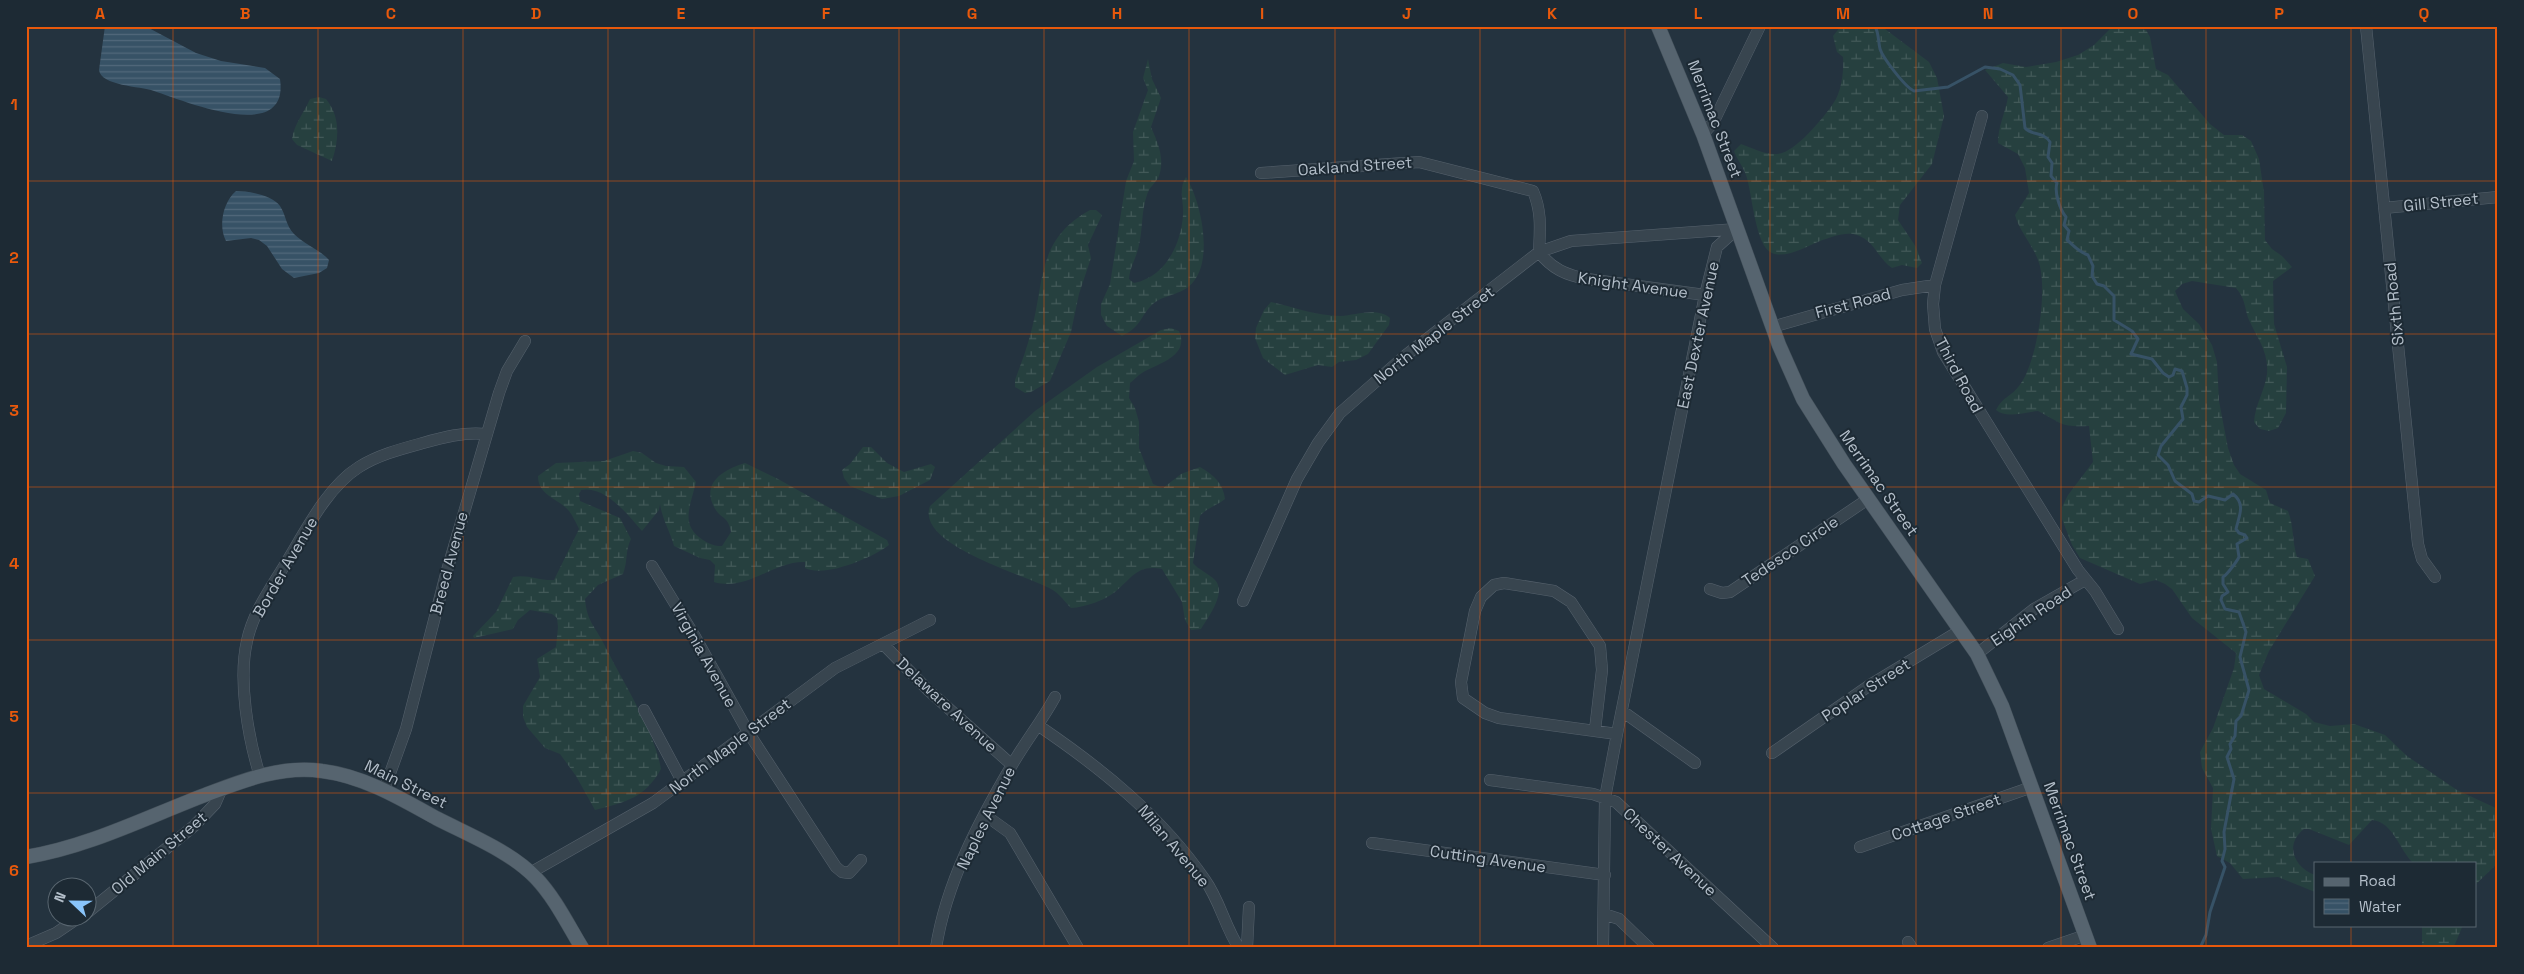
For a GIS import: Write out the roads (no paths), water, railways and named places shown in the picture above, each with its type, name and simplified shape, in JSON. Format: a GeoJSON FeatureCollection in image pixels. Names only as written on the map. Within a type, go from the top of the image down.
{"type":"FeatureCollection","features":[{"type":"Feature","properties":{"kind":"main road","name":"Merrimac Street"},"geometry":{"type":"LineString","coordinates":[[1658,26],[1703,134],[1772,327],[1803,399],[1868,499],[1977,654],[1995,688],[2088,941]]}},
{"type":"Feature","properties":{"kind":"main road","name":"Main Street"},"geometry":{"type":"LineString","coordinates":[[26,856],[55,851],[222,788],[260,776],[288,770],[322,771],[354,778],[384,790],[504,854],[530,873],[548,893],[582,948]]}},
{"type":"Feature","properties":{"kind":"street"},"geometry":{"type":"LineString","coordinates":[[1703,134],[1712,124],[1760,26]]}},
{"type":"Feature","properties":{"kind":"street","name":"Sixth Road"},"geometry":{"type":"LineString","coordinates":[[2366,26],[2418,544],[2422,559],[2435,577]]}},
{"type":"Feature","properties":{"kind":"street","name":"Third Road"},"geometry":{"type":"LineString","coordinates":[[1982,116],[1935,285],[1933,298],[1935,329],[1943,352],[2085,580],[2118,629]]}},
{"type":"Feature","properties":{"kind":"street","name":"Oakland Street"},"geometry":{"type":"LineString","coordinates":[[1261,173],[1420,162],[1533,191],[1541,219],[1539,252]]}},
{"type":"Feature","properties":{"kind":"street","name":"Gill Street"},"geometry":{"type":"LineString","coordinates":[[2384,208],[2498,196]]}},
{"type":"Feature","properties":{"kind":"street","name":"North Maple Street"},"geometry":{"type":"LineString","coordinates":[[1244,601],[1297,479],[1318,443],[1340,414],[1406,355],[1539,252],[1571,241],[1736,229]]}},
{"type":"Feature","properties":{"kind":"street","name":"East Dexter Avenue"},"geometry":{"type":"LineString","coordinates":[[1622,711],[1705,295],[1717,247],[1736,229]]}},
{"type":"Feature","properties":{"kind":"street","name":"Knight Avenue"},"geometry":{"type":"LineString","coordinates":[[1539,252],[1548,264],[1572,276],[1616,284],[1705,295]]}},
{"type":"Feature","properties":{"kind":"street","name":"First Road"},"geometry":{"type":"LineString","coordinates":[[1772,327],[1902,290],[1935,285]]}},
{"type":"Feature","properties":{"kind":"street","name":"Breed Avenue"},"geometry":{"type":"LineString","coordinates":[[384,790],[406,729],[447,569],[486,434],[505,375],[525,341]]}},
{"type":"Feature","properties":{"kind":"street","name":"Border Avenue"},"geometry":{"type":"LineString","coordinates":[[260,776],[252,748],[245,686],[244,654],[250,629],[261,604],[306,527],[340,484],[358,468],[391,452],[463,433],[486,434]]}},
{"type":"Feature","properties":{"kind":"street","name":"Tedesco Circle"},"geometry":{"type":"LineString","coordinates":[[1710,589],[1722,593],[1730,592],[1868,499]]}},
{"type":"Feature","properties":{"kind":"street","name":"Virginia Avenue"},"geometry":{"type":"LineString","coordinates":[[652,566],[694,635],[748,732],[836,867],[842,872],[849,872],[861,860]]}},
{"type":"Feature","properties":{"kind":"street","name":"Eighth Road"},"geometry":{"type":"LineString","coordinates":[[1977,654],[2034,609],[2085,580]]}},
{"type":"Feature","properties":{"kind":"street"},"geometry":{"type":"LineString","coordinates":[[1595,730],[1602,655],[1597,640],[1571,602],[1561,594],[1546,589],[1504,584],[1488,589],[1481,597],[1475,611],[1461,682],[1463,698],[1485,713],[1500,718],[1616,734]]}},
{"type":"Feature","properties":{"kind":"street","name":"North Maple Street"},"geometry":{"type":"LineString","coordinates":[[530,873],[630,817],[683,783],[748,732],[830,672],[930,620]]}},
{"type":"Feature","properties":{"kind":"street","name":"Poplar Street"},"geometry":{"type":"LineString","coordinates":[[1772,753],[1870,685],[1961,630]]}},
{"type":"Feature","properties":{"kind":"street","name":"Delaware Avenue"},"geometry":{"type":"LineString","coordinates":[[883,644],[928,690],[1012,765]]}},
{"type":"Feature","properties":{"kind":"street","name":"Naples Avenue"},"geometry":{"type":"LineString","coordinates":[[936,948],[946,899],[985,815],[1012,765],[1039,726],[1055,697]]}},
{"type":"Feature","properties":{"kind":"street"},"geometry":{"type":"LineString","coordinates":[[644,710],[683,783]]}},
{"type":"Feature","properties":{"kind":"street"},"geometry":{"type":"LineString","coordinates":[[1604,948],[1605,798],[1622,711],[1695,763]]}},
{"type":"Feature","properties":{"kind":"street","name":"Milan Avenue"},"geometry":{"type":"LineString","coordinates":[[1039,726],[1124,790],[1158,822],[1209,885],[1239,948]]}},
{"type":"Feature","properties":{"kind":"street","name":"Chester Avenue"},"geometry":{"type":"LineString","coordinates":[[1490,780],[1605,798],[1622,807],[1773,948]]}},
{"type":"Feature","properties":{"kind":"street","name":"Cottage Street"},"geometry":{"type":"LineString","coordinates":[[1860,847],[2032,787]]}},
{"type":"Feature","properties":{"kind":"street","name":"Old Main Street"},"geometry":{"type":"LineString","coordinates":[[98,904],[194,826],[215,804],[222,788]]}},
{"type":"Feature","properties":{"kind":"street"},"geometry":{"type":"LineString","coordinates":[[985,815],[1010,833],[1078,948]]}},
{"type":"Feature","properties":{"kind":"street","name":"Cutting Avenue"},"geometry":{"type":"LineString","coordinates":[[1372,843],[1605,875]]}},
{"type":"Feature","properties":{"kind":"street"},"geometry":{"type":"LineString","coordinates":[[1247,948],[1249,907]]}},
{"type":"Feature","properties":{"kind":"street"},"geometry":{"type":"LineString","coordinates":[[1604,914],[1619,919],[1649,948]]}},
{"type":"Feature","properties":{"kind":"street"},"geometry":{"type":"LineString","coordinates":[[26,946],[56,933],[66,926]]}},
{"type":"Feature","properties":{"kind":"street"},"geometry":{"type":"LineString","coordinates":[[2048,948],[2088,941]]}},
{"type":"Feature","properties":{"kind":"water"},"geometry":{"type":"Polygon","coordinates":[[[105,26],[145,26],[196,53],[221,61],[265,68],[280,79],[279,99],[268,110],[252,115],[231,113],[209,109],[148,89],[122,85],[106,79],[99,70],[105,26]]]}},
{"type":"Feature","properties":{"kind":"water"},"geometry":{"type":"Polygon","coordinates":[[[236,191],[260,194],[276,202],[282,209],[289,228],[294,234],[329,260],[327,268],[319,273],[294,278],[282,269],[267,246],[259,240],[251,238],[226,241],[222,228],[223,214],[228,201],[236,191]]]}},
{"type":"Feature","properties":{"kind":"waterway"},"geometry":{"type":"LineString","coordinates":[[1875,26],[1882,53],[1900,78],[1914,91],[1948,87],[1985,67],[2000,69],[2013,75],[2020,85],[2025,128],[2044,136],[2050,142],[2048,157],[2052,163],[2051,176],[2057,183],[2058,201],[2066,217],[2064,225],[2069,231],[2067,240],[2079,251],[2088,255],[2093,266],[2092,276],[2097,284],[2104,286],[2114,296],[2114,320],[2132,331],[2138,339],[2131,354],[2152,359],[2163,373],[2169,377],[2173,375],[2175,369],[2182,371],[2187,388],[2187,395],[2181,407],[2183,419],[2161,446],[2158,455],[2168,465],[2175,481],[2192,494],[2194,501],[2199,502],[2208,496],[2225,500],[2233,494],[2239,502],[2240,510],[2236,529],[2247,538],[2237,544],[2239,557],[2223,577],[2223,584],[2228,592],[2222,596],[2221,600],[2225,609],[2239,612],[2246,632],[2240,657],[2249,690],[2241,716],[2236,721],[2235,736],[2230,744],[2231,749],[2227,757],[2234,779],[2224,832],[2225,849],[2222,861],[2225,867],[2210,912],[2206,935],[2200,948]]}}]}
